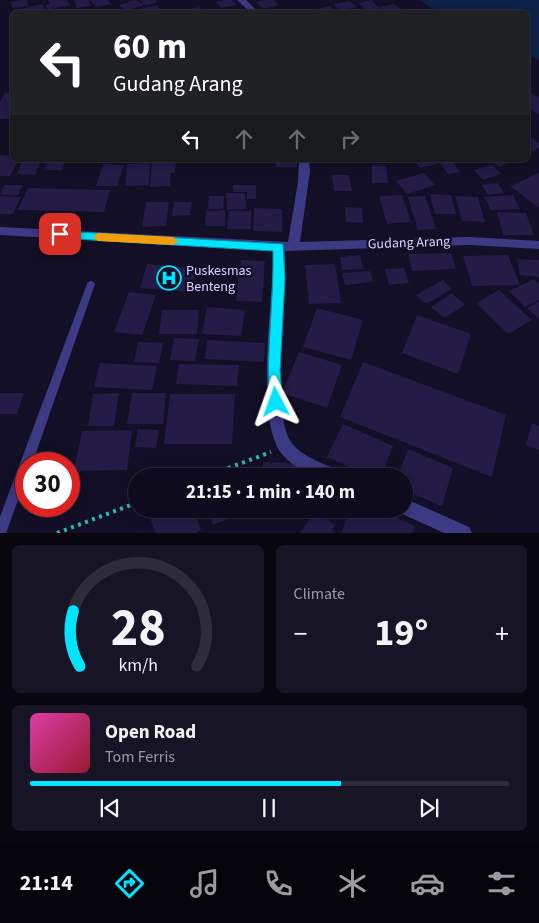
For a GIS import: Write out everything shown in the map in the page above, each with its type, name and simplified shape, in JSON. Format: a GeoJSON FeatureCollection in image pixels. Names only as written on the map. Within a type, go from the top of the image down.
{"type":"FeatureCollection","features":[{"type":"Feature","properties":{"kind":"street"},"geometry":{"type":"LineString","coordinates":[[241,0],[252,10]]}},
{"type":"Feature","properties":{"kind":"street"},"geometry":{"type":"LineString","coordinates":[[294,246],[295,230],[305,179],[304,162]]}},
{"type":"Feature","properties":{"kind":"street","name":"Gudang Arang"},"geometry":{"type":"LineString","coordinates":[[0,231],[279,247],[483,240],[539,245]]}},
{"type":"Feature","properties":{"kind":"street"},"geometry":{"type":"LineString","coordinates":[[279,247],[274,371],[280,431],[286,446],[309,465],[316,468]]}},
{"type":"Feature","properties":{"kind":"street"},"geometry":{"type":"LineString","coordinates":[[413,510],[463,533]]}},
{"type":"Feature","properties":{"kind":"lane"},"geometry":{"type":"LineString","coordinates":[[30,452],[92,284]]}},
{"type":"Feature","properties":{"kind":"lane"},"geometry":{"type":"LineString","coordinates":[[0,533],[15,493]]}},
{"type":"Feature","properties":{"kind":"path"},"geometry":{"type":"LineString","coordinates":[[228,468],[286,446]]}},
{"type":"Feature","properties":{"kind":"path"},"geometry":{"type":"LineString","coordinates":[[56,533],[128,506]]}},
{"type":"Feature","properties":{"kind":"water"},"geometry":{"type":"Polygon","coordinates":[[[419,0],[539,0],[539,60],[530,56],[530,10],[434,10],[419,0]]]}},
{"type":"Feature","properties":{"kind":"building"},"geometry":{"type":"Polygon","coordinates":[[[27,0],[28,6],[12,8],[11,2],[27,0]]]}},
{"type":"Feature","properties":{"kind":"building"},"geometry":{"type":"Polygon","coordinates":[[[48,0],[67,0],[70,5],[48,10],[45,5],[50,4],[48,0]]]}},
{"type":"Feature","properties":{"kind":"building"},"geometry":{"type":"Polygon","coordinates":[[[74,0],[88,0],[91,6],[77,8],[74,0]]]}},
{"type":"Feature","properties":{"kind":"building"},"geometry":{"type":"Polygon","coordinates":[[[90,0],[108,0],[111,4],[96,7],[90,0]]]}},
{"type":"Feature","properties":{"kind":"building"},"geometry":{"type":"Polygon","coordinates":[[[136,0],[144,5],[124,10],[119,5],[136,0]]]}},
{"type":"Feature","properties":{"kind":"building"},"geometry":{"type":"Polygon","coordinates":[[[140,0],[155,0],[158,2],[146,6],[140,0]]]}},
{"type":"Feature","properties":{"kind":"building"},"geometry":{"type":"Polygon","coordinates":[[[232,0],[237,5],[222,8],[216,2],[232,0]]]}},
{"type":"Feature","properties":{"kind":"building"},"geometry":{"type":"Polygon","coordinates":[[[274,0],[279,5],[263,9],[256,2],[274,0]]]}},
{"type":"Feature","properties":{"kind":"building"},"geometry":{"type":"Polygon","coordinates":[[[371,0],[382,10],[366,10],[358,3],[371,0]]]}},
{"type":"Feature","properties":{"kind":"building"},"geometry":{"type":"Polygon","coordinates":[[[349,1],[357,7],[340,10],[333,5],[349,1]]]}},
{"type":"Feature","properties":{"kind":"building"},"geometry":{"type":"Polygon","coordinates":[[[42,4],[45,10],[17,10],[42,4]]]}},
{"type":"Feature","properties":{"kind":"building"},"geometry":{"type":"Polygon","coordinates":[[[394,4],[403,10],[384,10],[380,7],[394,4]]]}},
{"type":"Feature","properties":{"kind":"building"},"geometry":{"type":"Polygon","coordinates":[[[157,5],[161,10],[136,10],[157,5]]]}},
{"type":"Feature","properties":{"kind":"building"},"geometry":{"type":"Polygon","coordinates":[[[330,6],[335,10],[312,10],[330,6]]]}},
{"type":"Feature","properties":{"kind":"building"},"geometry":{"type":"Polygon","coordinates":[[[199,7],[202,10],[186,10],[199,7]]]}},
{"type":"Feature","properties":{"kind":"building"},"geometry":{"type":"Polygon","coordinates":[[[5,93],[10,93],[10,119],[0,119],[0,102],[5,93]]]}},
{"type":"Feature","properties":{"kind":"building"},"geometry":{"type":"Polygon","coordinates":[[[532,93],[539,98],[539,115],[530,108],[530,94],[532,93]]]}},
{"type":"Feature","properties":{"kind":"building"},"geometry":{"type":"Polygon","coordinates":[[[530,136],[539,143],[539,148],[530,152],[530,136]]]}},
{"type":"Feature","properties":{"kind":"building"},"geometry":{"type":"Polygon","coordinates":[[[0,155],[10,156],[10,162],[17,162],[10,176],[0,176],[0,155]]]}},
{"type":"Feature","properties":{"kind":"building"},"geometry":{"type":"Polygon","coordinates":[[[22,162],[40,162],[35,175],[17,174],[22,162]]]}},
{"type":"Feature","properties":{"kind":"building"},"geometry":{"type":"Polygon","coordinates":[[[47,162],[65,162],[62,170],[44,170],[47,162]]]}},
{"type":"Feature","properties":{"kind":"building"},"geometry":{"type":"Polygon","coordinates":[[[152,162],[176,162],[175,173],[171,173],[170,186],[150,187],[152,162]]]}},
{"type":"Feature","properties":{"kind":"building"},"geometry":{"type":"Polygon","coordinates":[[[276,162],[297,162],[297,167],[276,167],[276,162]]]}},
{"type":"Feature","properties":{"kind":"building"},"geometry":{"type":"Polygon","coordinates":[[[416,162],[436,162],[438,164],[420,168],[416,162]]]}},
{"type":"Feature","properties":{"kind":"building"},"geometry":{"type":"Polygon","coordinates":[[[439,162],[453,162],[460,172],[448,174],[439,162]]]}},
{"type":"Feature","properties":{"kind":"building"},"geometry":{"type":"Polygon","coordinates":[[[493,162],[509,162],[499,167],[493,162]]]}},
{"type":"Feature","properties":{"kind":"building"},"geometry":{"type":"Polygon","coordinates":[[[150,163],[149,185],[125,186],[127,164],[150,163]]]}},
{"type":"Feature","properties":{"kind":"building"},"geometry":{"type":"Polygon","coordinates":[[[103,164],[124,165],[117,186],[96,186],[103,164]]]}},
{"type":"Feature","properties":{"kind":"building"},"geometry":{"type":"Polygon","coordinates":[[[372,165],[386,166],[388,183],[372,183],[372,165]]]}},
{"type":"Feature","properties":{"kind":"building"},"geometry":{"type":"Polygon","coordinates":[[[492,165],[501,174],[483,180],[474,170],[492,165]]]}},
{"type":"Feature","properties":{"kind":"building"},"geometry":{"type":"Polygon","coordinates":[[[424,173],[435,185],[407,194],[396,181],[424,173]]]}},
{"type":"Feature","properties":{"kind":"building"},"geometry":{"type":"Polygon","coordinates":[[[539,173],[539,208],[510,186],[539,173]]]}},
{"type":"Feature","properties":{"kind":"building"},"geometry":{"type":"Polygon","coordinates":[[[332,175],[349,175],[352,191],[334,191],[332,175]]]}},
{"type":"Feature","properties":{"kind":"building"},"geometry":{"type":"Polygon","coordinates":[[[498,183],[504,193],[488,195],[482,185],[498,183]]]}},
{"type":"Feature","properties":{"kind":"building"},"geometry":{"type":"Polygon","coordinates":[[[4,185],[23,185],[18,195],[0,195],[4,185]]]}},
{"type":"Feature","properties":{"kind":"building"},"geometry":{"type":"Polygon","coordinates":[[[233,185],[256,185],[256,199],[247,199],[247,192],[233,192],[233,185]]]}},
{"type":"Feature","properties":{"kind":"building"},"geometry":{"type":"Polygon","coordinates":[[[28,188],[110,190],[104,212],[18,210],[28,188]]]}},
{"type":"Feature","properties":{"kind":"building"},"geometry":{"type":"Polygon","coordinates":[[[226,193],[245,193],[246,209],[227,210],[226,193]]]}},
{"type":"Feature","properties":{"kind":"building"},"geometry":{"type":"Polygon","coordinates":[[[430,194],[451,195],[456,214],[435,214],[430,194]]]}},
{"type":"Feature","properties":{"kind":"building"},"geometry":{"type":"Polygon","coordinates":[[[402,195],[411,222],[387,224],[379,196],[402,195]]]}},
{"type":"Feature","properties":{"kind":"building"},"geometry":{"type":"Polygon","coordinates":[[[513,195],[520,209],[491,210],[484,197],[513,195]]]}},
{"type":"Feature","properties":{"kind":"building"},"geometry":{"type":"Polygon","coordinates":[[[0,196],[21,197],[13,214],[0,214],[0,196]]]}},
{"type":"Feature","properties":{"kind":"building"},"geometry":{"type":"Polygon","coordinates":[[[209,196],[224,196],[223,209],[208,209],[209,196]]]}},
{"type":"Feature","properties":{"kind":"building"},"geometry":{"type":"Polygon","coordinates":[[[425,196],[436,229],[418,230],[408,197],[425,196]]]}},
{"type":"Feature","properties":{"kind":"building"},"geometry":{"type":"Polygon","coordinates":[[[455,196],[478,197],[485,222],[462,221],[455,196]]]}},
{"type":"Feature","properties":{"kind":"building"},"geometry":{"type":"Polygon","coordinates":[[[146,202],[169,202],[166,226],[142,227],[146,202]]]}},
{"type":"Feature","properties":{"kind":"building"},"geometry":{"type":"Polygon","coordinates":[[[174,202],[192,202],[190,215],[172,216],[174,202]]]}},
{"type":"Feature","properties":{"kind":"building"},"geometry":{"type":"Polygon","coordinates":[[[345,207],[362,208],[363,223],[346,222],[345,207]]]}},
{"type":"Feature","properties":{"kind":"building"},"geometry":{"type":"Polygon","coordinates":[[[254,208],[282,209],[282,232],[253,231],[254,208]]]}},
{"type":"Feature","properties":{"kind":"building"},"geometry":{"type":"Polygon","coordinates":[[[225,210],[225,226],[205,226],[206,211],[225,210]]]}},
{"type":"Feature","properties":{"kind":"building"},"geometry":{"type":"Polygon","coordinates":[[[229,211],[251,211],[251,229],[227,229],[229,211]]]}},
{"type":"Feature","properties":{"kind":"building"},"geometry":{"type":"Polygon","coordinates":[[[497,212],[526,213],[534,235],[503,235],[497,212]]]}},
{"type":"Feature","properties":{"kind":"building"},"geometry":{"type":"Polygon","coordinates":[[[451,253],[456,269],[412,271],[408,254],[451,253]]]}},
{"type":"Feature","properties":{"kind":"building"},"geometry":{"type":"Polygon","coordinates":[[[360,255],[363,269],[342,270],[340,257],[360,255]]]}},
{"type":"Feature","properties":{"kind":"building"},"geometry":{"type":"Polygon","coordinates":[[[508,255],[520,285],[472,286],[463,256],[508,255]]]}},
{"type":"Feature","properties":{"kind":"building"},"geometry":{"type":"Polygon","coordinates":[[[517,259],[539,260],[539,277],[520,275],[517,259]]]}},
{"type":"Feature","properties":{"kind":"building"},"geometry":{"type":"Polygon","coordinates":[[[241,260],[265,261],[262,302],[236,301],[241,260]]]}},
{"type":"Feature","properties":{"kind":"building","name":"Puskesmas Benteng"},"geometry":{"type":"Polygon","coordinates":[[[147,264],[197,268],[191,292],[140,288],[147,264]]]}},
{"type":"Feature","properties":{"kind":"building"},"geometry":{"type":"Polygon","coordinates":[[[335,264],[341,303],[309,304],[305,265],[335,264]]]}},
{"type":"Feature","properties":{"kind":"building"},"geometry":{"type":"Polygon","coordinates":[[[404,268],[409,283],[389,285],[385,269],[404,268]]]}},
{"type":"Feature","properties":{"kind":"building"},"geometry":{"type":"Polygon","coordinates":[[[370,271],[373,282],[345,285],[342,273],[370,271]]]}},
{"type":"Feature","properties":{"kind":"building"},"geometry":{"type":"Polygon","coordinates":[[[534,279],[539,284],[539,300],[525,307],[509,291],[534,279]]]}},
{"type":"Feature","properties":{"kind":"building"},"geometry":{"type":"Polygon","coordinates":[[[443,280],[452,289],[426,304],[416,295],[443,280]]]}},
{"type":"Feature","properties":{"kind":"building"},"geometry":{"type":"Polygon","coordinates":[[[499,290],[532,320],[508,334],[476,303],[499,290]]]}},
{"type":"Feature","properties":{"kind":"building"},"geometry":{"type":"Polygon","coordinates":[[[129,292],[156,295],[142,335],[114,332],[129,292]]]}},
{"type":"Feature","properties":{"kind":"building"},"geometry":{"type":"Polygon","coordinates":[[[452,293],[465,305],[444,318],[431,307],[452,293]]]}},
{"type":"Feature","properties":{"kind":"building"},"geometry":{"type":"Polygon","coordinates":[[[539,301],[539,319],[527,308],[539,301]]]}},
{"type":"Feature","properties":{"kind":"building"},"geometry":{"type":"Polygon","coordinates":[[[207,307],[245,310],[241,336],[202,334],[207,307]]]}},
{"type":"Feature","properties":{"kind":"building"},"geometry":{"type":"Polygon","coordinates":[[[317,308],[363,320],[351,360],[303,347],[317,308]]]}},
{"type":"Feature","properties":{"kind":"building"},"geometry":{"type":"Polygon","coordinates":[[[162,310],[199,310],[197,334],[159,334],[162,310]]]}},
{"type":"Feature","properties":{"kind":"building"},"geometry":{"type":"Polygon","coordinates":[[[417,315],[471,334],[458,374],[402,353],[417,315]]]}},
{"type":"Feature","properties":{"kind":"building"},"geometry":{"type":"Polygon","coordinates":[[[174,338],[199,339],[195,361],[170,360],[174,338]]]}},
{"type":"Feature","properties":{"kind":"building"},"geometry":{"type":"Polygon","coordinates":[[[207,340],[265,343],[264,362],[205,359],[207,340]]]}},
{"type":"Feature","properties":{"kind":"building"},"geometry":{"type":"Polygon","coordinates":[[[138,342],[163,343],[159,363],[134,362],[138,342]]]}},
{"type":"Feature","properties":{"kind":"building"},"geometry":{"type":"Polygon","coordinates":[[[299,352],[342,365],[327,408],[282,393],[299,352]]]}},
{"type":"Feature","properties":{"kind":"building"},"geometry":{"type":"Polygon","coordinates":[[[363,362],[506,415],[492,477],[340,417],[363,362]]]}},
{"type":"Feature","properties":{"kind":"building"},"geometry":{"type":"Polygon","coordinates":[[[100,363],[157,366],[152,390],[94,387],[100,363]]]}},
{"type":"Feature","properties":{"kind":"building"},"geometry":{"type":"Polygon","coordinates":[[[179,364],[239,365],[237,386],[176,384],[179,364]]]}},
{"type":"Feature","properties":{"kind":"building"},"geometry":{"type":"Polygon","coordinates":[[[0,393],[24,393],[17,414],[0,414],[0,393]]]}},
{"type":"Feature","properties":{"kind":"building"},"geometry":{"type":"Polygon","coordinates":[[[119,393],[114,426],[88,426],[93,394],[119,393]]]}},
{"type":"Feature","properties":{"kind":"building"},"geometry":{"type":"Polygon","coordinates":[[[132,393],[166,393],[163,424],[127,424],[132,393]]]}},
{"type":"Feature","properties":{"kind":"building"},"geometry":{"type":"Polygon","coordinates":[[[170,394],[235,394],[232,444],[164,444],[170,394]]]}},
{"type":"Feature","properties":{"kind":"building"},"geometry":{"type":"Polygon","coordinates":[[[532,423],[539,426],[539,450],[526,445],[532,423]]]}},
{"type":"Feature","properties":{"kind":"building"},"geometry":{"type":"Polygon","coordinates":[[[343,424],[393,446],[384,468],[351,468],[327,457],[343,424]]]}},
{"type":"Feature","properties":{"kind":"building"},"geometry":{"type":"Polygon","coordinates":[[[138,429],[159,430],[156,448],[135,447],[138,429]]]}},
{"type":"Feature","properties":{"kind":"building"},"geometry":{"type":"Polygon","coordinates":[[[132,430],[127,470],[80,471],[80,452],[78,452],[82,431],[132,430]]]}},
{"type":"Feature","properties":{"kind":"building"},"geometry":{"type":"Polygon","coordinates":[[[408,449],[453,468],[442,506],[413,494],[413,468],[401,468],[408,449]]]}},
{"type":"Feature","properties":{"kind":"building"},"geometry":{"type":"Polygon","coordinates":[[[263,462],[296,463],[296,468],[263,468],[263,462]]]}},
{"type":"Feature","properties":{"kind":"building"},"geometry":{"type":"Polygon","coordinates":[[[150,518],[196,518],[201,530],[196,533],[155,533],[150,518]]]}},
{"type":"Feature","properties":{"kind":"building"},"geometry":{"type":"Polygon","coordinates":[[[210,518],[229,518],[213,525],[210,518]]]}},
{"type":"Feature","properties":{"kind":"building"},"geometry":{"type":"Polygon","coordinates":[[[310,518],[325,518],[335,525],[332,530],[336,533],[300,533],[310,518]]]}},
{"type":"Feature","properties":{"kind":"building"},"geometry":{"type":"Polygon","coordinates":[[[347,518],[397,518],[415,526],[413,533],[341,533],[347,518]]]}},
{"type":"Feature","properties":{"kind":"slow traffic"},"geometry":{"type":"LineString","coordinates":[[98,237],[173,241]]}},
{"type":"Feature","properties":{"kind":"place","name":"Puskesmas Benteng"},"geometry":{"type":"Point","coordinates":[169,278]}},
{"type":"Feature","properties":{"kind":"route"},"geometry":{"type":"LineString","coordinates":[[60,234],[279,247],[274,371],[276,402]]}}]}
